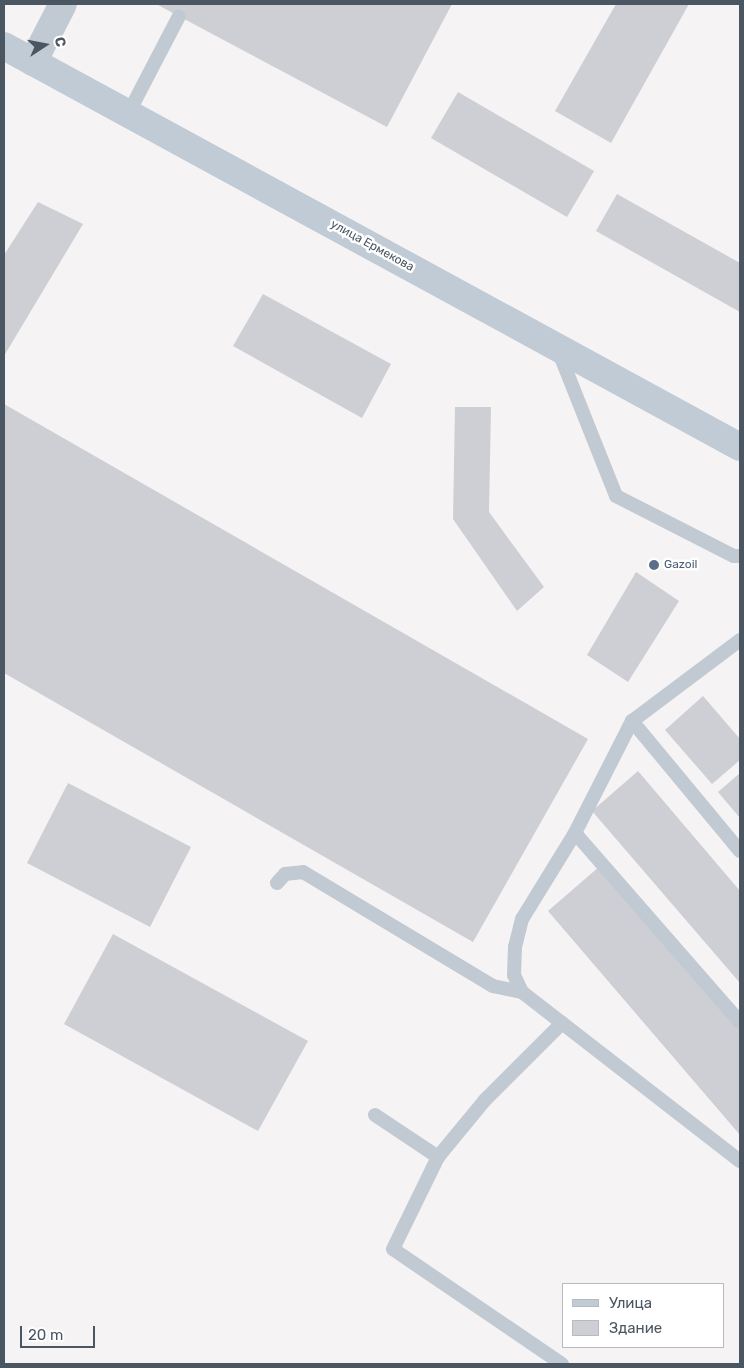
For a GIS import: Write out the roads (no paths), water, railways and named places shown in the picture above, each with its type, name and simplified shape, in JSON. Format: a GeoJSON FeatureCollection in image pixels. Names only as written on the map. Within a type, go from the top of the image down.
{"type":"FeatureCollection","features":[{"type":"Feature","properties":{"kind":"main road","name":"улица Ермекова"},"geometry":{"type":"LineString","coordinates":[[4,46],[740,446]]}},
{"type":"Feature","properties":{"kind":"street"},"geometry":{"type":"LineString","coordinates":[[33,62],[63,4]]}},
{"type":"Feature","properties":{"kind":"lane"},"geometry":{"type":"LineString","coordinates":[[128,114],[179,16]]}},
{"type":"Feature","properties":{"kind":"lane"},"geometry":{"type":"LineString","coordinates":[[556,347],[616,496],[734,556],[740,556]]}},
{"type":"Feature","properties":{"kind":"lane"},"geometry":{"type":"LineString","coordinates":[[740,640],[632,721],[575,833],[522,919],[515,948],[514,975],[522,992],[740,1161]]}},
{"type":"Feature","properties":{"kind":"lane"},"geometry":{"type":"LineString","coordinates":[[632,721],[740,851]]}},
{"type":"Feature","properties":{"kind":"lane"},"geometry":{"type":"LineString","coordinates":[[575,833],[740,1022]]}},
{"type":"Feature","properties":{"kind":"lane"},"geometry":{"type":"LineString","coordinates":[[277,882],[285,874],[303,872],[493,986],[522,992]]}},
{"type":"Feature","properties":{"kind":"lane"},"geometry":{"type":"LineString","coordinates":[[562,1024],[485,1100],[438,1156],[394,1249],[562,1364]]}},
{"type":"Feature","properties":{"kind":"lane"},"geometry":{"type":"LineString","coordinates":[[375,1115],[438,1156]]}},
{"type":"Feature","properties":{"kind":"place","name":"Gazoil"},"geometry":{"type":"Point","coordinates":[654,565]}}]}
